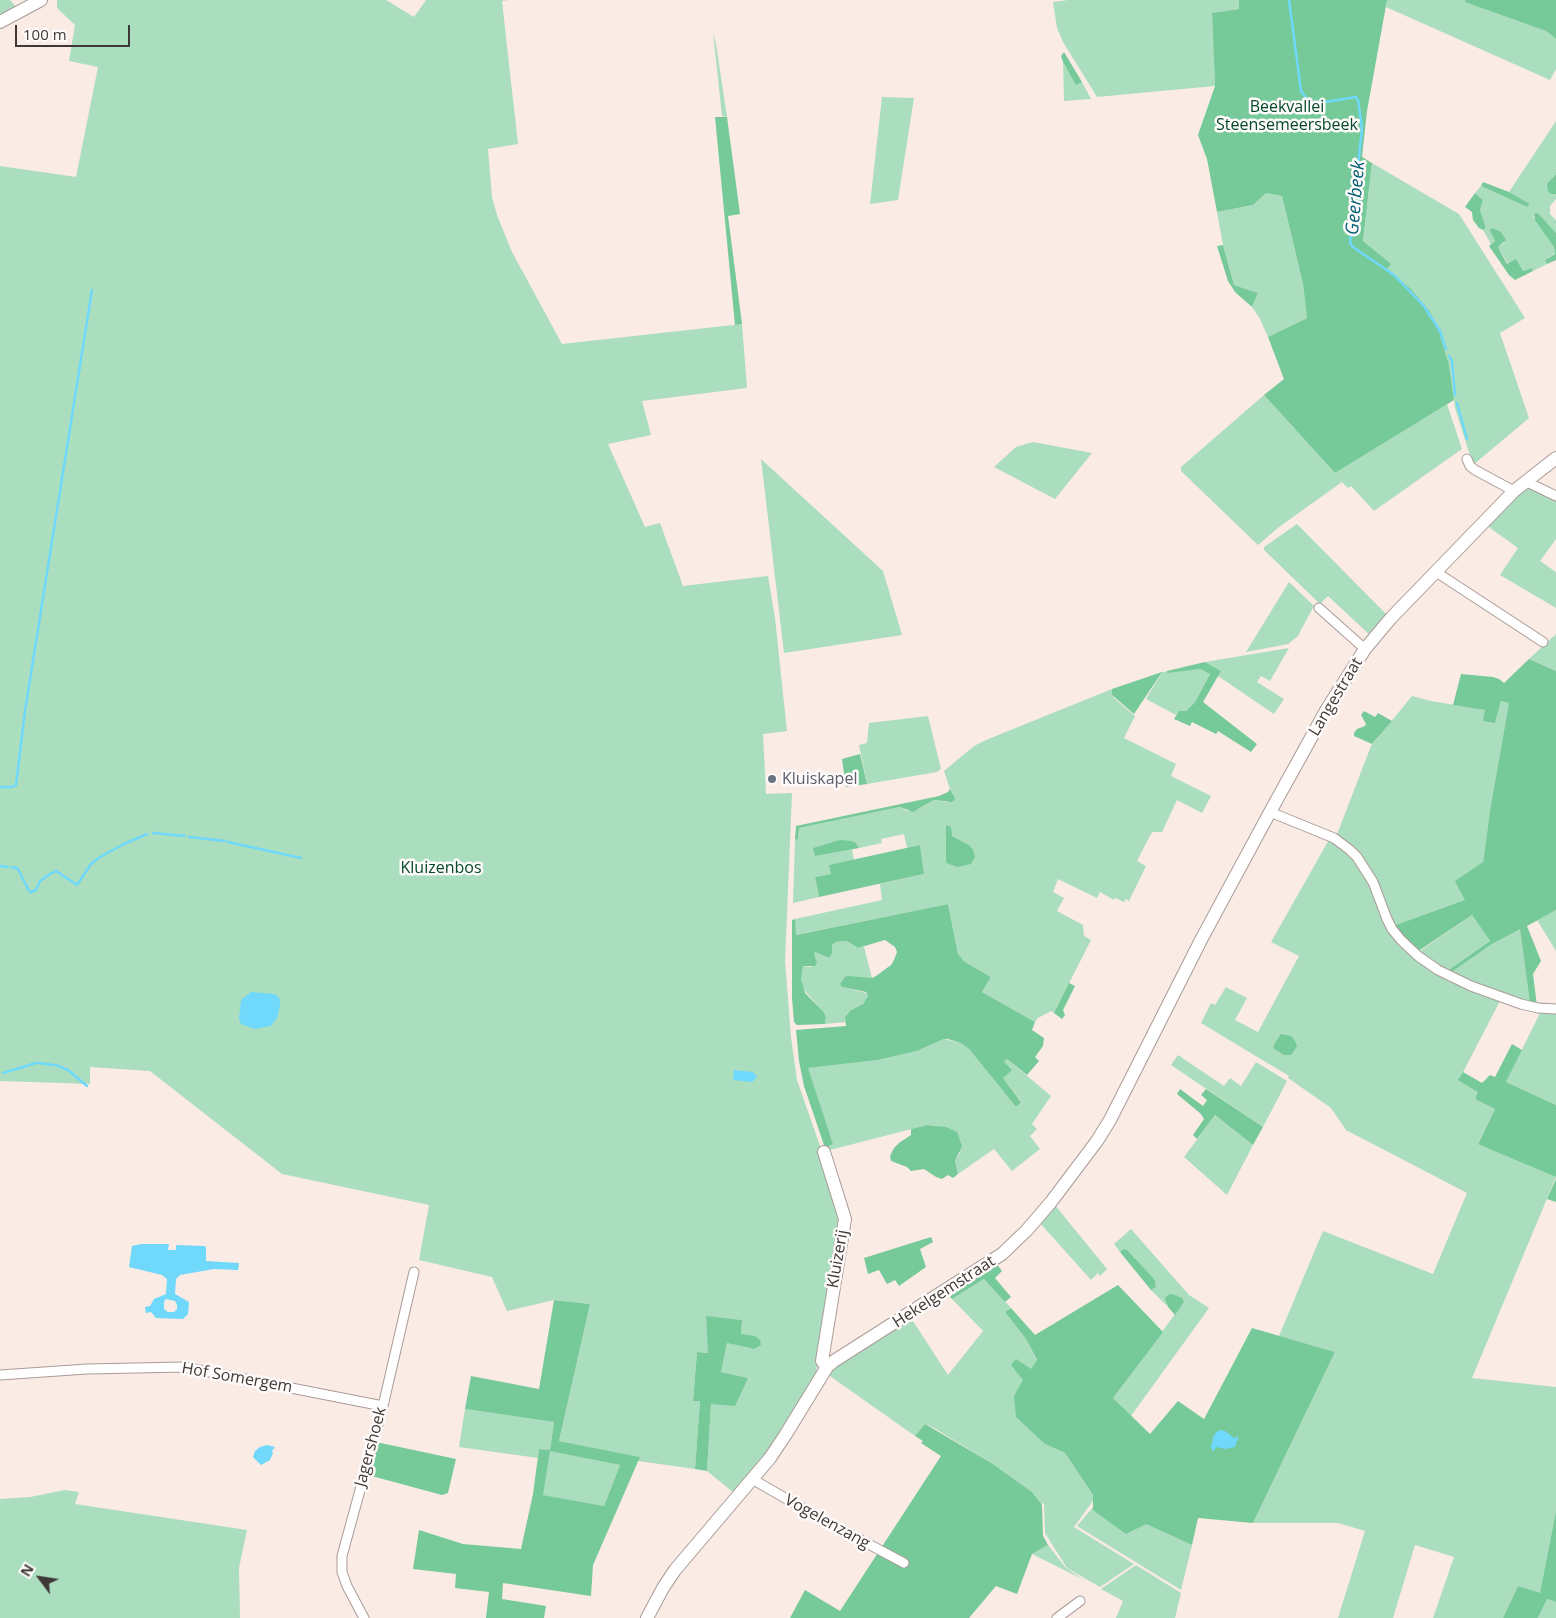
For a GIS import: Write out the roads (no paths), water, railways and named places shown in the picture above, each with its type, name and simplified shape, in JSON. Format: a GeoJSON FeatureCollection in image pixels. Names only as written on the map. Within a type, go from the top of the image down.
{"type":"FeatureCollection","features":[{"type":"Feature","properties":{"kind":"street"},"geometry":{"type":"LineString","coordinates":[[0,22],[41,0]]}},
{"type":"Feature","properties":{"kind":"street","name":"Langestraat"},"geometry":{"type":"LineString","coordinates":[[1204,935],[1327,709],[1365,648],[1391,618],[1514,491],[1556,458]]}},
{"type":"Feature","properties":{"kind":"street"},"geometry":{"type":"LineString","coordinates":[[1467,459],[1470,466],[1475,470],[1514,491]]}},
{"type":"Feature","properties":{"kind":"street"},"geometry":{"type":"LineString","coordinates":[[1525,481],[1556,496]]}},
{"type":"Feature","properties":{"kind":"street"},"geometry":{"type":"LineString","coordinates":[[1436,572],[1543,642]]}},
{"type":"Feature","properties":{"kind":"street"},"geometry":{"type":"LineString","coordinates":[[1319,608],[1365,648]]}},
{"type":"Feature","properties":{"kind":"street"},"geometry":{"type":"LineString","coordinates":[[1270,812],[1334,838],[1358,857],[1373,882],[1392,929],[1412,950],[1438,970],[1471,986],[1521,1004],[1538,1008],[1556,1008]]}},
{"type":"Feature","properties":{"kind":"street","name":"Hekelgemstraat"},"geometry":{"type":"LineString","coordinates":[[647,1618],[662,1588],[675,1570],[752,1479],[786,1434],[827,1367],[994,1260],[1027,1230],[1097,1141],[1110,1120],[1204,935]]}},
{"type":"Feature","properties":{"kind":"street","name":"Kluizerij"},"geometry":{"type":"LineString","coordinates":[[824,1152],[845,1219],[822,1361],[827,1367]]}},
{"type":"Feature","properties":{"kind":"street","name":"Jagershoek"},"geometry":{"type":"LineString","coordinates":[[364,1618],[347,1586],[342,1572],[342,1556],[383,1406],[414,1272]]}},
{"type":"Feature","properties":{"kind":"street","name":"Hof Somergem"},"geometry":{"type":"LineString","coordinates":[[0,1375],[87,1369],[184,1367],[383,1406]]}},
{"type":"Feature","properties":{"kind":"street","name":"Vogelenzang"},"geometry":{"type":"LineString","coordinates":[[752,1479],[818,1518],[904,1563]]}},
{"type":"Feature","properties":{"kind":"street"},"geometry":{"type":"LineString","coordinates":[[1057,1618],[1080,1601]]}},
{"type":"Feature","properties":{"kind":"water"},"geometry":{"type":"Polygon","coordinates":[[[251,992],[275,994],[280,999],[277,1018],[271,1026],[255,1029],[241,1024],[239,1019],[241,1000],[251,992]]]}},
{"type":"Feature","properties":{"kind":"water"},"geometry":{"type":"Polygon","coordinates":[[[734,1070],[753,1072],[757,1077],[752,1082],[733,1080],[734,1070]]]}},
{"type":"Feature","properties":{"kind":"water"},"geometry":{"type":"Polygon","coordinates":[[[141,1244],[169,1244],[168,1250],[176,1250],[176,1245],[204,1246],[206,1247],[206,1261],[239,1263],[238,1270],[214,1269],[180,1275],[176,1279],[175,1294],[189,1302],[188,1314],[183,1319],[156,1318],[151,1312],[146,1313],[145,1307],[150,1306],[154,1299],[166,1294],[167,1279],[162,1275],[129,1267],[132,1246],[141,1244]],[[166,1299],[164,1309],[168,1312],[174,1312],[177,1309],[175,1301],[166,1299]]]}},
{"type":"Feature","properties":{"kind":"water"},"geometry":{"type":"Polygon","coordinates":[[[1221,1430],[1234,1438],[1239,1436],[1235,1447],[1225,1449],[1216,1447],[1214,1451],[1210,1446],[1212,1445],[1213,1437],[1216,1432],[1221,1430]]]}},
{"type":"Feature","properties":{"kind":"water"},"geometry":{"type":"Polygon","coordinates":[[[267,1445],[275,1447],[270,1460],[261,1465],[253,1457],[255,1451],[267,1445]]]}},
{"type":"Feature","properties":{"kind":"waterway","name":"Geerbeek"},"geometry":{"type":"LineString","coordinates":[[1289,0],[1301,91],[1309,102],[1325,102],[1356,97],[1357,99]]}},
{"type":"Feature","properties":{"kind":"waterway","name":"Geerbeek"},"geometry":{"type":"LineString","coordinates":[[1358,100],[1362,128],[1350,243],[1394,275],[1423,305],[1440,331],[1446,349]]}},
{"type":"Feature","properties":{"kind":"waterway"},"geometry":{"type":"LineString","coordinates":[[0,787],[16,785],[25,711],[92,290]]}},
{"type":"Feature","properties":{"kind":"waterway","name":"Geerbeek"},"geometry":{"type":"LineString","coordinates":[[1449,356],[1452,361],[1455,395]]}},
{"type":"Feature","properties":{"kind":"waterway","name":"Geerbeek"},"geometry":{"type":"LineString","coordinates":[[1457,403],[1467,439]]}},
{"type":"Feature","properties":{"kind":"waterway"},"geometry":{"type":"LineString","coordinates":[[153,833],[185,836]]}},
{"type":"Feature","properties":{"kind":"waterway"},"geometry":{"type":"LineString","coordinates":[[12,867],[18,869],[31,892],[36,890],[40,881],[56,871],[77,885],[91,864],[100,857],[147,834]]}},
{"type":"Feature","properties":{"kind":"waterway"},"geometry":{"type":"LineString","coordinates":[[189,837],[225,841]]}},
{"type":"Feature","properties":{"kind":"waterway"},"geometry":{"type":"LineString","coordinates":[[228,842],[301,858]]}},
{"type":"Feature","properties":{"kind":"waterway"},"geometry":{"type":"LineString","coordinates":[[0,866],[8,867]]}},
{"type":"Feature","properties":{"kind":"waterway"},"geometry":{"type":"LineString","coordinates":[[3,1073],[36,1063]]}},
{"type":"Feature","properties":{"kind":"waterway"},"geometry":{"type":"LineString","coordinates":[[38,1063],[54,1065]]}},
{"type":"Feature","properties":{"kind":"waterway"},"geometry":{"type":"LineString","coordinates":[[56,1065],[68,1070],[87,1086]]}},
{"type":"Feature","properties":{"kind":"place","name":"Kluiskapel"},"geometry":{"type":"Point","coordinates":[772,779]}},
{"type":"Feature","properties":{"kind":"park label","name":"Beekvallei Steensemeersbeek"},"geometry":{"type":"Point","coordinates":[1287,116]}},
{"type":"Feature","properties":{"kind":"park label","name":"Kluizenbos"},"geometry":{"type":"Point","coordinates":[441,868]}}]}
